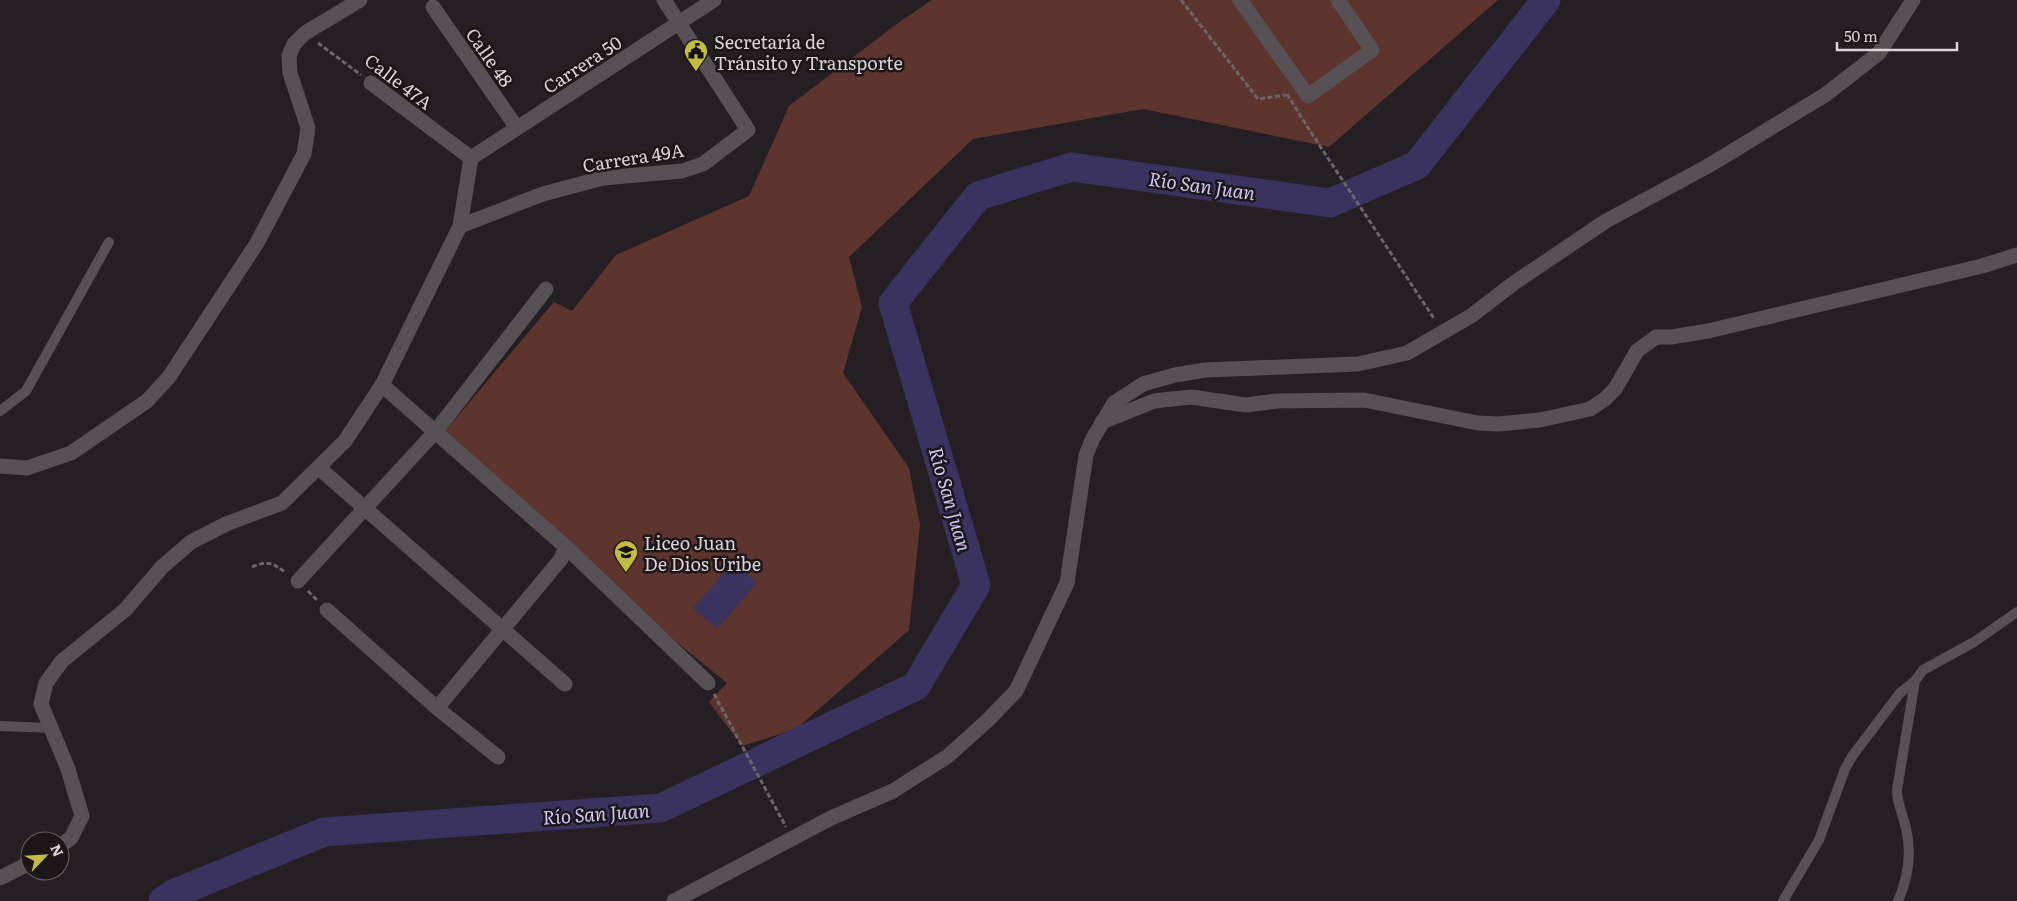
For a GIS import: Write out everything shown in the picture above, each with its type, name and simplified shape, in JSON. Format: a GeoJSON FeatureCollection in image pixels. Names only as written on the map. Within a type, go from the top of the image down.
{"type":"FeatureCollection","features":[{"type":"Feature","properties":{"kind":"street"},"geometry":{"type":"LineString","coordinates":[[0,466],[27,468],[71,453],[147,401],[169,377],[257,243],[304,154],[308,128],[295,91],[289,56],[294,44],[305,34],[360,0]]}},
{"type":"Feature","properties":{"kind":"street"},"geometry":{"type":"LineString","coordinates":[[664,0],[679,23]]}},
{"type":"Feature","properties":{"kind":"street","name":"Carrera 50"},"geometry":{"type":"LineString","coordinates":[[471,158],[714,0]]}},
{"type":"Feature","properties":{"kind":"street"},"geometry":{"type":"LineString","coordinates":[[1240,0],[1308,96],[1372,50],[1338,0]]}},
{"type":"Feature","properties":{"kind":"street"},"geometry":{"type":"LineString","coordinates":[[674,901],[830,818],[893,791],[948,756],[988,720],[1016,691],[1067,583],[1086,455],[1093,438],[1114,404],[1143,384],[1175,375],[1205,370],[1358,364],[1406,353],[1471,316],[1514,283],[1606,222],[1708,166],[1825,95],[1879,52],[1912,2]]}},
{"type":"Feature","properties":{"kind":"street","name":"Calle 48"},"geometry":{"type":"LineString","coordinates":[[433,7],[517,128]]}},
{"type":"Feature","properties":{"kind":"street","name":"Carrera 49A"},"geometry":{"type":"LineString","coordinates":[[460,226],[543,194],[603,178],[682,171],[702,164],[748,130],[679,23]]}},
{"type":"Feature","properties":{"kind":"street","name":"Calle 47A"},"geometry":{"type":"LineString","coordinates":[[371,83],[471,158]]}},
{"type":"Feature","properties":{"kind":"street"},"geometry":{"type":"LineString","coordinates":[[70,839],[82,816],[68,769],[41,704],[46,683],[62,661],[125,610],[162,567],[191,542],[226,524],[282,503],[345,441],[382,385],[460,226],[471,158]]}},
{"type":"Feature","properties":{"kind":"street"},"geometry":{"type":"LineString","coordinates":[[1102,422],[1154,401],[1174,397],[1191,397],[1246,405],[1277,402],[1364,400],[1478,423],[1499,424],[1540,420],[1590,409],[1605,399],[1615,389],[1637,351],[1656,338],[1708,331],[1982,266],[2017,255]]}},
{"type":"Feature","properties":{"kind":"street"},"geometry":{"type":"LineString","coordinates":[[298,581],[364,507],[435,432],[546,289]]}},
{"type":"Feature","properties":{"kind":"street"},"geometry":{"type":"LineString","coordinates":[[382,385],[566,547],[708,683]]}},
{"type":"Feature","properties":{"kind":"street"},"geometry":{"type":"LineString","coordinates":[[319,468],[565,684]]}},
{"type":"Feature","properties":{"kind":"street"},"geometry":{"type":"LineString","coordinates":[[437,708],[561,559],[566,547]]}},
{"type":"Feature","properties":{"kind":"street"},"geometry":{"type":"LineString","coordinates":[[327,610],[437,708],[498,757]]}},
{"type":"Feature","properties":{"kind":"street"},"geometry":{"type":"LineString","coordinates":[[0,878],[20,868]]}},
{"type":"Feature","properties":{"kind":"lane"},"geometry":{"type":"LineString","coordinates":[[0,411],[26,391],[108,242]]}},
{"type":"Feature","properties":{"kind":"lane"},"geometry":{"type":"LineString","coordinates":[[1783,901],[1819,840],[1845,769],[1853,755],[1900,694],[1915,681],[1923,670],[1974,642],[2017,612]]}},
{"type":"Feature","properties":{"kind":"lane"},"geometry":{"type":"LineString","coordinates":[[1898,901],[1905,881],[1909,855],[1906,830],[1898,804],[1898,790],[1915,681]]}},
{"type":"Feature","properties":{"kind":"lane"},"geometry":{"type":"LineString","coordinates":[[0,726],[51,728]]}},
{"type":"Feature","properties":{"kind":"path"},"geometry":{"type":"LineString","coordinates":[[1181,0],[1258,99],[1286,95],[1299,83]]}},
{"type":"Feature","properties":{"kind":"path","name":"Calle 47A"},"geometry":{"type":"LineString","coordinates":[[305,34],[371,83]]}},
{"type":"Feature","properties":{"kind":"path"},"geometry":{"type":"LineString","coordinates":[[1286,95],[1443,332]]}},
{"type":"Feature","properties":{"kind":"path"},"geometry":{"type":"LineString","coordinates":[[723,711],[780,817]]}},
{"type":"Feature","properties":{"kind":"shaded area"},"geometry":{"type":"Polygon","coordinates":[[[932,0],[1498,0],[1329,147],[1143,109],[973,139],[849,257],[862,307],[843,373],[909,468],[920,525],[909,630],[796,729],[742,746],[709,702],[727,683],[674,640],[445,431],[554,302],[572,311],[616,255],[749,196],[789,106],[898,23],[932,0]]]}},
{"type":"Feature","properties":{"kind":"shaded area"},"geometry":{"type":"Polygon","coordinates":[[[734,562],[757,583],[717,629],[693,608],[734,562]]]}},
{"type":"Feature","properties":{"kind":"waterway","name":"Río San Juan"},"geometry":{"type":"LineString","coordinates":[[163,901],[173,894],[324,832],[661,808],[916,686],[976,585],[893,303],[978,196],[1071,167],[1330,203],[1417,165],[1546,0]]}},
{"type":"Feature","properties":{"kind":"place","name":"Secretaría de Tránsito y Transporte"},"geometry":{"type":"Point","coordinates":[696,72]}},
{"type":"Feature","properties":{"kind":"place","name":"Liceo Juan De Dios Uribe"},"geometry":{"type":"Point","coordinates":[626,573]}}]}
